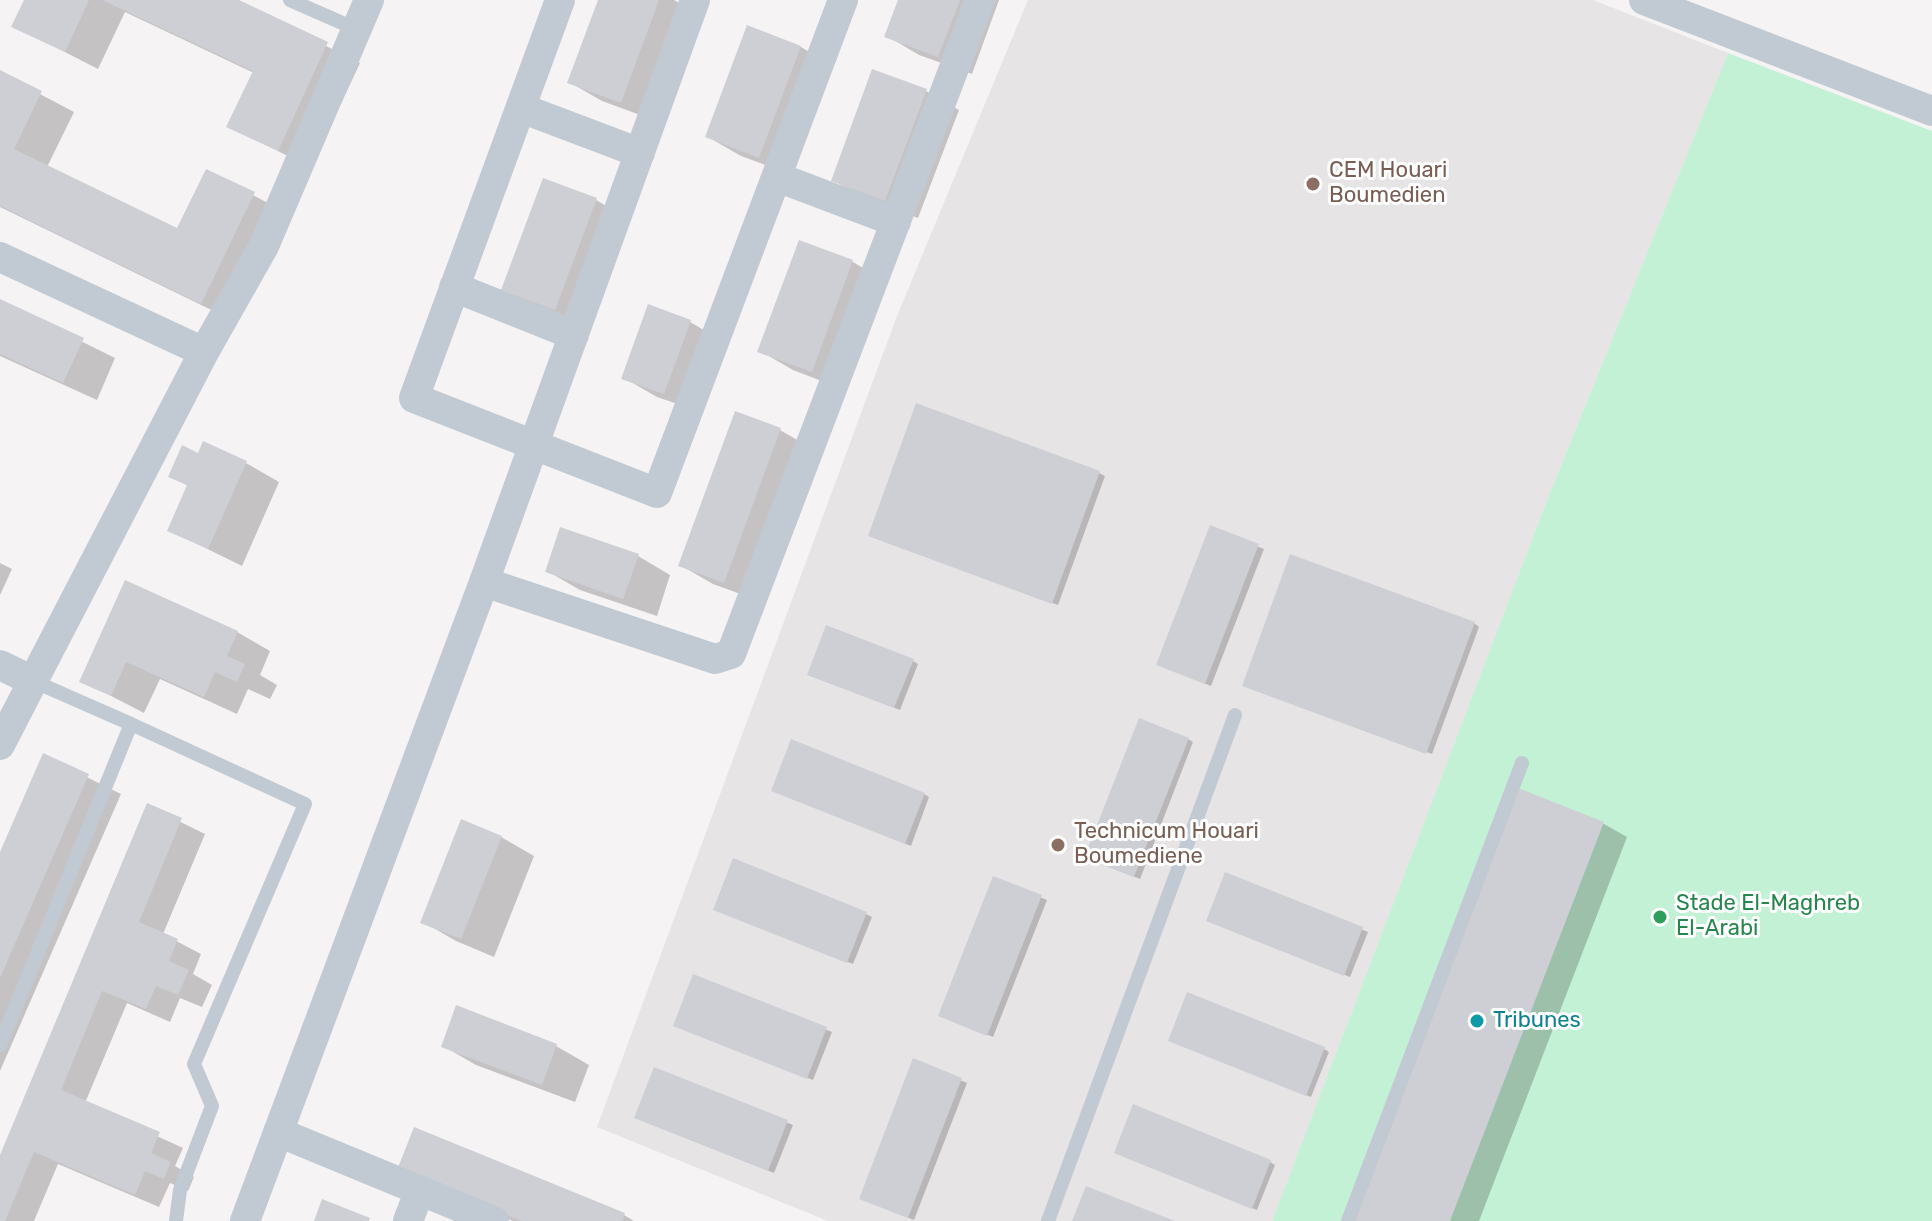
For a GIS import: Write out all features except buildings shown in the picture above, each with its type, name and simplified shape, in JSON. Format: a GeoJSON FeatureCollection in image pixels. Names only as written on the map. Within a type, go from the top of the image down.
{"type":"FeatureCollection","features":[{"type":"Feature","properties":{"kind":"street"},"geometry":{"type":"LineString","coordinates":[[0,745],[204,352],[264,246],[369,0]]}},
{"type":"Feature","properties":{"kind":"street"},"geometry":{"type":"LineString","coordinates":[[560,0],[414,398],[657,493],[843,0]]}},
{"type":"Feature","properties":{"kind":"street"},"geometry":{"type":"LineString","coordinates":[[245,1221],[484,582],[695,0]]}},
{"type":"Feature","properties":{"kind":"street"},"geometry":{"type":"LineString","coordinates":[[484,582],[715,659],[731,654],[980,0]]}},
{"type":"Feature","properties":{"kind":"street"},"geometry":{"type":"LineString","coordinates":[[1644,0],[1699,10],[1932,111]]}},
{"type":"Feature","properties":{"kind":"street"},"geometry":{"type":"LineString","coordinates":[[521,108],[640,153]]}},
{"type":"Feature","properties":{"kind":"street"},"geometry":{"type":"LineString","coordinates":[[777,177],[896,222]]}},
{"type":"Feature","properties":{"kind":"street"},"geometry":{"type":"LineString","coordinates":[[0,257],[204,352]]}},
{"type":"Feature","properties":{"kind":"street"},"geometry":{"type":"LineString","coordinates":[[454,287],[574,335]]}},
{"type":"Feature","properties":{"kind":"street"},"geometry":{"type":"LineString","coordinates":[[0,665],[33,681]]}},
{"type":"Feature","properties":{"kind":"street"},"geometry":{"type":"LineString","coordinates":[[278,1132],[494,1221]]}},
{"type":"Feature","properties":{"kind":"street"},"geometry":{"type":"LineString","coordinates":[[408,1221],[420,1190]]}},
{"type":"Feature","properties":{"kind":"lane"},"geometry":{"type":"LineString","coordinates":[[290,0],[356,29]]}},
{"type":"Feature","properties":{"kind":"lane"},"geometry":{"type":"LineString","coordinates":[[33,681],[305,804],[194,1064],[212,1106],[180,1190],[176,1221]]}},
{"type":"Feature","properties":{"kind":"lane"},"geometry":{"type":"LineString","coordinates":[[1048,1221],[1235,715]]}},
{"type":"Feature","properties":{"kind":"lane"},"geometry":{"type":"LineString","coordinates":[[0,1045],[131,724]]}},
{"type":"Feature","properties":{"kind":"lane"},"geometry":{"type":"LineString","coordinates":[[1348,1221],[1522,763]]}},
{"type":"Feature","properties":{"kind":"shaded area","name":"Technicum Houari Boumediene"},"geometry":{"type":"Polygon","coordinates":[[[1028,0],[1593,0],[1728,53],[1546,503],[1272,1221],[828,1221],[597,1127],[897,316],[1028,0]]]}},
{"type":"Feature","properties":{"kind":"green space","name":"Stade El-Maghreb El-Arabi"},"geometry":{"type":"Polygon","coordinates":[[[1728,53],[1932,131],[1932,1221],[1272,1221],[1546,503],[1728,53]]]}},
{"type":"Feature","properties":{"kind":"place","name":"CEM Houari Boumedien"},"geometry":{"type":"Point","coordinates":[1313,184]}},
{"type":"Feature","properties":{"kind":"place","name":"Technicum Houari Boumediene"},"geometry":{"type":"Point","coordinates":[1058,845]}},
{"type":"Feature","properties":{"kind":"place","name":"Stade El-Maghreb El-Arabi"},"geometry":{"type":"Point","coordinates":[1660,917]}},
{"type":"Feature","properties":{"kind":"place","name":"Tribunes"},"geometry":{"type":"Point","coordinates":[1477,1021]}}]}
